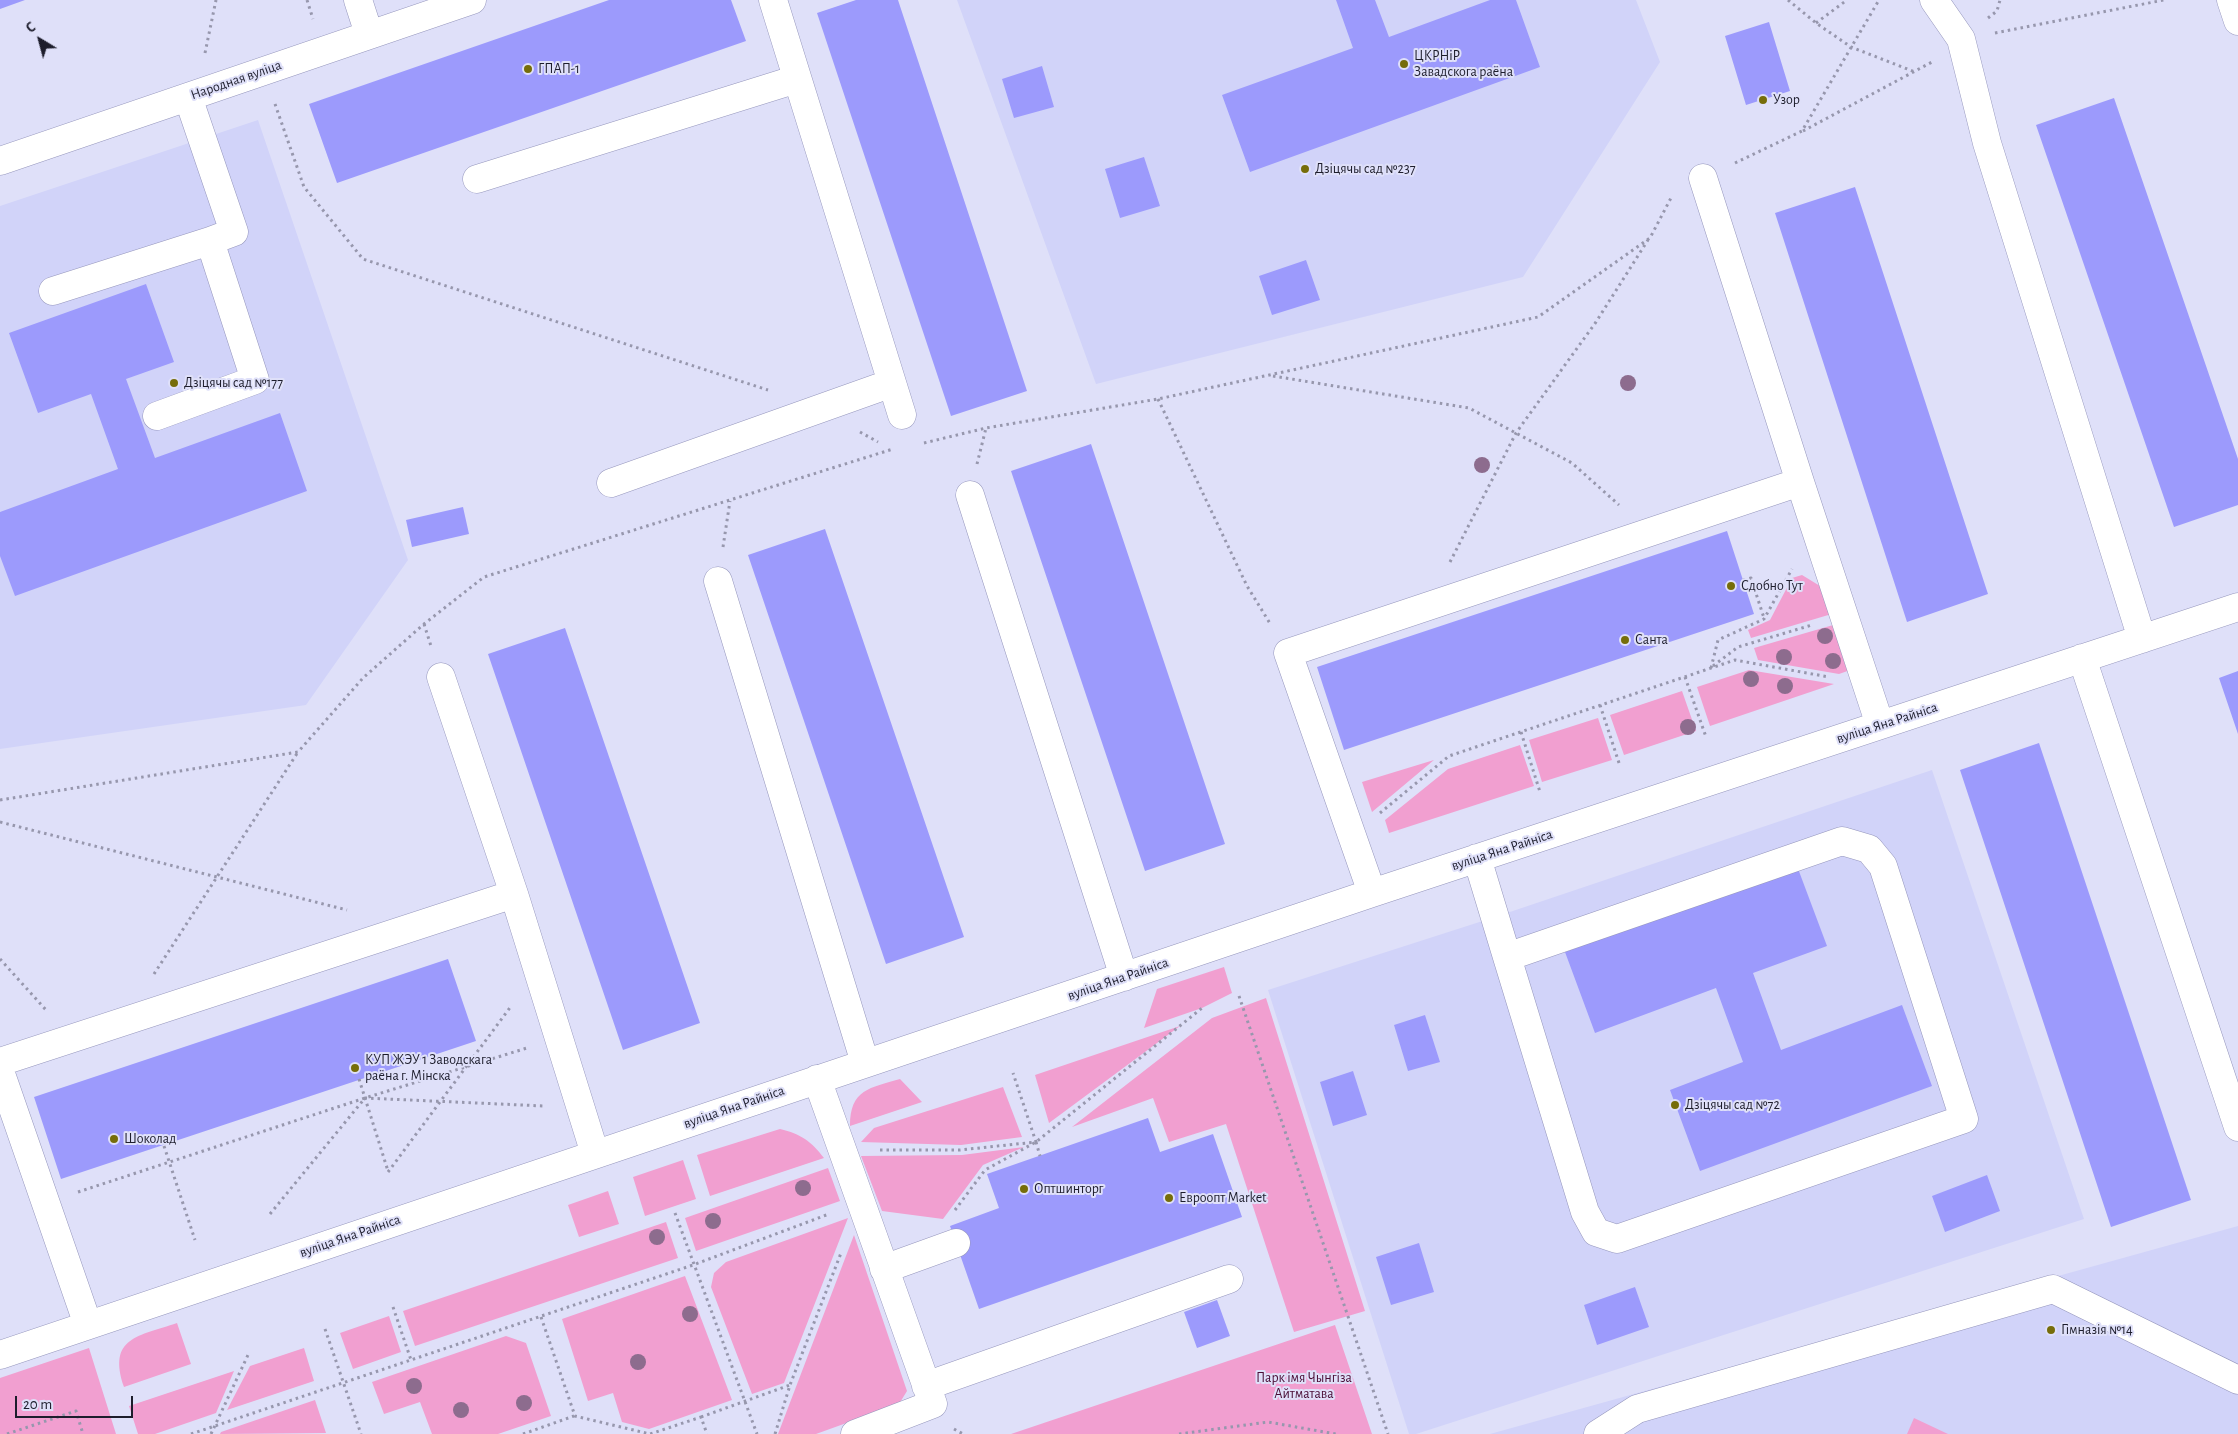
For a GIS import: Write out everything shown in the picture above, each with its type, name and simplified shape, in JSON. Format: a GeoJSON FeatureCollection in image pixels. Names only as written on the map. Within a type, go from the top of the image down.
{"type":"FeatureCollection","features":[{"type":"Feature","properties":{"kind":"street"},"geometry":{"type":"LineString","coordinates":[[358,0],[369,34]]}},
{"type":"Feature","properties":{"kind":"street","name":"Народная вуліца"},"geometry":{"type":"LineString","coordinates":[[0,161],[472,0]]}},
{"type":"Feature","properties":{"kind":"street"},"geometry":{"type":"LineString","coordinates":[[773,0],[902,415]]}},
{"type":"Feature","properties":{"kind":"street"},"geometry":{"type":"LineString","coordinates":[[1934,0],[1962,39],[1987,143],[2142,639]]}},
{"type":"Feature","properties":{"kind":"street"},"geometry":{"type":"LineString","coordinates":[[2231,0],[2238,21]]}},
{"type":"Feature","properties":{"kind":"street"},"geometry":{"type":"LineString","coordinates":[[477,179],[798,79]]}},
{"type":"Feature","properties":{"kind":"street"},"geometry":{"type":"LineString","coordinates":[[53,291],[234,232],[192,95]]}},
{"type":"Feature","properties":{"kind":"street"},"geometry":{"type":"LineString","coordinates":[[1704,178],[1800,482],[1880,725]]}},
{"type":"Feature","properties":{"kind":"street"},"geometry":{"type":"LineString","coordinates":[[157,416],[255,380],[210,241]]}},
{"type":"Feature","properties":{"kind":"street"},"geometry":{"type":"LineString","coordinates":[[611,483],[817,408],[892,383]]}},
{"type":"Feature","properties":{"kind":"street"},"geometry":{"type":"LineString","coordinates":[[1372,893],[1288,653],[1800,482]]}},
{"type":"Feature","properties":{"kind":"street"},"geometry":{"type":"LineString","coordinates":[[970,496],[1124,977]]}},
{"type":"Feature","properties":{"kind":"street"},"geometry":{"type":"LineString","coordinates":[[718,581],[865,1063]]}},
{"type":"Feature","properties":{"kind":"street","name":"вуліца Яна Райніса"},"geometry":{"type":"LineString","coordinates":[[0,1355],[1372,893],[2238,607]]}},
{"type":"Feature","properties":{"kind":"street"},"geometry":{"type":"LineString","coordinates":[[2082,658],[2238,1127]]}},
{"type":"Feature","properties":{"kind":"street"},"geometry":{"type":"LineString","coordinates":[[441,677],[514,894],[595,1154]]}},
{"type":"Feature","properties":{"kind":"street"},"geometry":{"type":"LineString","coordinates":[[1477,858],[1507,957],[1585,1212],[1596,1232],[1617,1239],[1964,1119],[1884,866],[1869,850],[1842,841],[1507,957]]}},
{"type":"Feature","properties":{"kind":"street"},"geometry":{"type":"LineString","coordinates":[[0,1062],[514,894]]}},
{"type":"Feature","properties":{"kind":"street"},"geometry":{"type":"LineString","coordinates":[[0,1071],[88,1325]]}},
{"type":"Feature","properties":{"kind":"street"},"geometry":{"type":"LineString","coordinates":[[817,1079],[933,1404],[855,1434]]}},
{"type":"Feature","properties":{"kind":"street"},"geometry":{"type":"LineString","coordinates":[[884,1269],[956,1243]]}},
{"type":"Feature","properties":{"kind":"street"},"geometry":{"type":"LineString","coordinates":[[926,1386],[1228,1278]]}},
{"type":"Feature","properties":{"kind":"street"},"geometry":{"type":"LineString","coordinates":[[1598,1434],[1637,1409],[2053,1290],[2238,1380]]}},
{"type":"Feature","properties":{"kind":"path"},"geometry":{"type":"LineString","coordinates":[[192,95],[216,0]]}},
{"type":"Feature","properties":{"kind":"path"},"geometry":{"type":"LineString","coordinates":[[1788,0],[1816,23],[1852,47],[1915,72]]}},
{"type":"Feature","properties":{"kind":"path"},"geometry":{"type":"LineString","coordinates":[[1816,23],[1847,0]]}},
{"type":"Feature","properties":{"kind":"path"},"geometry":{"type":"LineString","coordinates":[[1802,131],[1926,67],[1997,11],[2000,0]]}},
{"type":"Feature","properties":{"kind":"path"},"geometry":{"type":"LineString","coordinates":[[1962,39],[2164,0]]}},
{"type":"Feature","properties":{"kind":"path"},"geometry":{"type":"LineString","coordinates":[[263,71],[304,187],[363,259],[806,402],[892,450]]}},
{"type":"Feature","properties":{"kind":"path"},"geometry":{"type":"LineString","coordinates":[[1426,607],[1516,433],[1596,322],[1650,238],[1675,191]]}},
{"type":"Feature","properties":{"kind":"path"},"geometry":{"type":"LineString","coordinates":[[915,445],[986,428],[1158,400],[1538,316],[1650,238]]}},
{"type":"Feature","properties":{"kind":"path"},"geometry":{"type":"LineString","coordinates":[[1270,375],[1469,408],[1572,463],[1650,532]]}},
{"type":"Feature","properties":{"kind":"path"},"geometry":{"type":"LineString","coordinates":[[1158,400],[1247,586],[1288,653]]}},
{"type":"Feature","properties":{"kind":"path"},"geometry":{"type":"LineString","coordinates":[[124,1021],[298,752],[363,678],[424,624],[484,577],[900,448]]}},
{"type":"Feature","properties":{"kind":"path"},"geometry":{"type":"LineString","coordinates":[[718,581],[730,501]]}},
{"type":"Feature","properties":{"kind":"path"},"geometry":{"type":"LineString","coordinates":[[1711,668],[1718,640],[1764,619],[1796,561]]}},
{"type":"Feature","properties":{"kind":"path"},"geometry":{"type":"LineString","coordinates":[[1743,580],[1750,578],[1764,619]]}},
{"type":"Feature","properties":{"kind":"path"},"geometry":{"type":"LineString","coordinates":[[1711,668],[1738,646],[1845,615]]}},
{"type":"Feature","properties":{"kind":"path"},"geometry":{"type":"LineString","coordinates":[[1352,836],[1449,756],[1735,660],[1868,684]]}},
{"type":"Feature","properties":{"kind":"path"},"geometry":{"type":"LineString","coordinates":[[1685,677],[1706,737]]}},
{"type":"Feature","properties":{"kind":"path"},"geometry":{"type":"LineString","coordinates":[[1600,705],[1620,766]]}},
{"type":"Feature","properties":{"kind":"path"},"geometry":{"type":"LineString","coordinates":[[1521,732],[1540,792]]}},
{"type":"Feature","properties":{"kind":"path"},"geometry":{"type":"LineString","coordinates":[[0,800],[298,752]]}},
{"type":"Feature","properties":{"kind":"path"},"geometry":{"type":"LineString","coordinates":[[0,822],[348,910]]}},
{"type":"Feature","properties":{"kind":"path"},"geometry":{"type":"LineString","coordinates":[[0,959],[71,1038]]}},
{"type":"Feature","properties":{"kind":"path"},"geometry":{"type":"LineString","coordinates":[[359,1079],[388,1172],[538,970]]}},
{"type":"Feature","properties":{"kind":"path"},"geometry":{"type":"LineString","coordinates":[[1239,996],[1388,1434]]}},
{"type":"Feature","properties":{"kind":"path"},"geometry":{"type":"LineString","coordinates":[[952,1213],[985,1170],[1036,1142],[1202,1008]]}},
{"type":"Feature","properties":{"kind":"path"},"geometry":{"type":"LineString","coordinates":[[46,1203],[365,1098],[558,1038]]}},
{"type":"Feature","properties":{"kind":"path"},"geometry":{"type":"LineString","coordinates":[[1013,1073],[1040,1156]]}},
{"type":"Feature","properties":{"kind":"path"},"geometry":{"type":"LineString","coordinates":[[365,1098],[580,1108]]}},
{"type":"Feature","properties":{"kind":"path"},"geometry":{"type":"LineString","coordinates":[[270,1214],[365,1098]]}},
{"type":"Feature","properties":{"kind":"path"},"geometry":{"type":"LineString","coordinates":[[841,1150],[960,1150],[1036,1142]]}},
{"type":"Feature","properties":{"kind":"path"},"geometry":{"type":"LineString","coordinates":[[164,1146],[195,1240]]}},
{"type":"Feature","properties":{"kind":"path"},"geometry":{"type":"LineString","coordinates":[[191,1434],[693,1265],[860,1203]]}},
{"type":"Feature","properties":{"kind":"path"},"geometry":{"type":"LineString","coordinates":[[775,1434],[790,1385],[860,1203]]}},
{"type":"Feature","properties":{"kind":"path"},"geometry":{"type":"LineString","coordinates":[[675,1213],[757,1434]]}},
{"type":"Feature","properties":{"kind":"path"},"geometry":{"type":"LineString","coordinates":[[393,1307],[411,1360]]}},
{"type":"Feature","properties":{"kind":"path"},"geometry":{"type":"LineString","coordinates":[[541,1317],[575,1416]]}},
{"type":"Feature","properties":{"kind":"path"},"geometry":{"type":"LineString","coordinates":[[325,1329],[361,1434]]}},
{"type":"Feature","properties":{"kind":"path"},"geometry":{"type":"LineString","coordinates":[[211,1434],[248,1355]]}},
{"type":"Feature","properties":{"kind":"path"},"geometry":{"type":"LineString","coordinates":[[523,1434],[575,1416],[650,1434],[790,1385]]}},
{"type":"Feature","properties":{"kind":"path"},"geometry":{"type":"LineString","coordinates":[[7,1434],[76,1411],[83,1434]]}},
{"type":"Feature","properties":{"kind":"path"},"geometry":{"type":"LineString","coordinates":[[701,1417],[707,1434]]}},
{"type":"Feature","properties":{"kind":"path"},"geometry":{"type":"LineString","coordinates":[[1179,1434],[1268,1422],[1336,1434]]}},
{"type":"Feature","properties":{"kind":"shaded area","name":"Дзіцячы сад №237"},"geometry":{"type":"Polygon","coordinates":[[[957,0],[1636,0],[1660,62],[1523,277],[1096,384],[957,0]]]}},
{"type":"Feature","properties":{"kind":"shaded area","name":"Дзіцячы сад №177"},"geometry":{"type":"Polygon","coordinates":[[[258,120],[408,560],[306,705],[0,749],[0,206],[258,120]]]}},
{"type":"Feature","properties":{"kind":"shaded area","name":"Дзіцячы сад №72"},"geometry":{"type":"Polygon","coordinates":[[[1932,770],[2084,1219],[1416,1434],[1409,1434],[1268,990],[1495,917],[1932,770]]]}},
{"type":"Feature","properties":{"kind":"shaded area","name":"Гімназія №14"},"geometry":{"type":"Polygon","coordinates":[[[2238,1226],[2238,1434],[1490,1434],[2238,1226]]]}},
{"type":"Feature","properties":{"kind":"green space"},"geometry":{"type":"Polygon","coordinates":[[[1802,575],[1820,586],[1835,613],[1751,638],[1748,630],[1770,620],[1792,578],[1802,575]]]}},
{"type":"Feature","properties":{"kind":"green space"},"geometry":{"type":"Polygon","coordinates":[[[1840,623],[1856,668],[1839,674],[1758,660],[1754,648],[1840,623]]]}},
{"type":"Feature","properties":{"kind":"green space"},"geometry":{"type":"Polygon","coordinates":[[[1749,670],[1834,684],[1710,726],[1697,687],[1749,670]]]}},
{"type":"Feature","properties":{"kind":"green space"},"geometry":{"type":"Polygon","coordinates":[[[1682,691],[1696,731],[1624,755],[1610,715],[1682,691]]]}},
{"type":"Feature","properties":{"kind":"green space"},"geometry":{"type":"Polygon","coordinates":[[[1598,718],[1612,760],[1542,782],[1529,740],[1598,718]]]}},
{"type":"Feature","properties":{"kind":"green space"},"geometry":{"type":"Polygon","coordinates":[[[1520,745],[1534,786],[1389,833],[1385,820],[1448,769],[1520,745]]]}},
{"type":"Feature","properties":{"kind":"green space"},"geometry":{"type":"Polygon","coordinates":[[[1434,760],[1372,812],[1362,782],[1434,760]]]}},
{"type":"Feature","properties":{"kind":"green space"},"geometry":{"type":"Polygon","coordinates":[[[1224,967],[1232,993],[1202,1008],[1144,1028],[1157,989],[1224,967]]]}},
{"type":"Feature","properties":{"kind":"green space"},"geometry":{"type":"Polygon","coordinates":[[[1266,998],[1365,1311],[1294,1332],[1226,1124],[1169,1142],[1153,1098],[1072,1127],[1212,1018],[1266,998]]]}},
{"type":"Feature","properties":{"kind":"green space"},"geometry":{"type":"Polygon","coordinates":[[[1180,1026],[1049,1123],[1035,1075],[1180,1026]]]}},
{"type":"Feature","properties":{"kind":"green space"},"geometry":{"type":"Polygon","coordinates":[[[900,1079],[922,1102],[850,1126],[851,1114],[858,1097],[871,1088],[900,1079]]]}},
{"type":"Feature","properties":{"kind":"green space"},"geometry":{"type":"Polygon","coordinates":[[[1003,1087],[1022,1137],[961,1145],[861,1142],[874,1128],[1003,1087]]]}},
{"type":"Feature","properties":{"kind":"green space"},"geometry":{"type":"Polygon","coordinates":[[[780,1129],[805,1139],[824,1158],[710,1196],[697,1155],[780,1129]]]}},
{"type":"Feature","properties":{"kind":"green space"},"geometry":{"type":"Polygon","coordinates":[[[1024,1147],[983,1165],[943,1219],[882,1211],[861,1156],[962,1155],[1024,1147]]]}},
{"type":"Feature","properties":{"kind":"green space"},"geometry":{"type":"Polygon","coordinates":[[[683,1160],[696,1199],[645,1216],[633,1177],[683,1160]]]}},
{"type":"Feature","properties":{"kind":"green space"},"geometry":{"type":"Polygon","coordinates":[[[828,1168],[840,1201],[696,1251],[685,1218],[828,1168]]]}},
{"type":"Feature","properties":{"kind":"green space"},"geometry":{"type":"Polygon","coordinates":[[[608,1191],[619,1224],[579,1237],[568,1205],[608,1191]]]}},
{"type":"Feature","properties":{"kind":"green space"},"geometry":{"type":"Polygon","coordinates":[[[848,1218],[784,1383],[752,1394],[711,1287],[714,1273],[726,1262],[848,1218]]]}},
{"type":"Feature","properties":{"kind":"green space"},"geometry":{"type":"Polygon","coordinates":[[[666,1222],[678,1258],[415,1346],[403,1311],[666,1222]]]}},
{"type":"Feature","properties":{"kind":"green space"},"geometry":{"type":"Polygon","coordinates":[[[854,1235],[907,1391],[899,1404],[816,1434],[778,1434],[854,1235]]]}},
{"type":"Feature","properties":{"kind":"green space"},"geometry":{"type":"Polygon","coordinates":[[[685,1276],[732,1400],[649,1429],[622,1422],[613,1393],[588,1401],[562,1319],[685,1276]]]}},
{"type":"Feature","properties":{"kind":"green space"},"geometry":{"type":"Polygon","coordinates":[[[389,1316],[401,1352],[353,1369],[340,1333],[389,1316]]]}},
{"type":"Feature","properties":{"kind":"green space"},"geometry":{"type":"Polygon","coordinates":[[[177,1323],[191,1364],[124,1387],[120,1370],[120,1358],[123,1348],[139,1336],[177,1323]]]}},
{"type":"Feature","properties":{"kind":"green space","name":"Парк імя Чынгіза Айтматава"},"geometry":{"type":"Polygon","coordinates":[[[1335,1325],[1372,1434],[1011,1434],[1335,1325]]]}},
{"type":"Feature","properties":{"kind":"green space"},"geometry":{"type":"Polygon","coordinates":[[[506,1336],[526,1343],[551,1416],[498,1434],[432,1434],[420,1402],[384,1414],[372,1382],[506,1336]]]}},
{"type":"Feature","properties":{"kind":"green space"},"geometry":{"type":"Polygon","coordinates":[[[89,1348],[116,1434],[0,1434],[0,1378],[89,1348]]]}},
{"type":"Feature","properties":{"kind":"green space"},"geometry":{"type":"Polygon","coordinates":[[[304,1348],[314,1381],[227,1410],[250,1366],[304,1348]]]}},
{"type":"Feature","properties":{"kind":"green space"},"geometry":{"type":"Polygon","coordinates":[[[234,1371],[216,1413],[155,1434],[138,1434],[129,1406],[234,1371]]]}},
{"type":"Feature","properties":{"kind":"green space"},"geometry":{"type":"Polygon","coordinates":[[[315,1400],[326,1433],[220,1434],[221,1432],[315,1400]]]}},
{"type":"Feature","properties":{"kind":"green space"},"geometry":{"type":"Polygon","coordinates":[[[1914,1418],[1948,1434],[1907,1434],[1914,1418]]]}},
{"type":"Feature","properties":{"kind":"building"},"geometry":{"type":"Polygon","coordinates":[[[0,0],[25,0],[0,9],[0,0]]]}},
{"type":"Feature","properties":{"kind":"building"},"geometry":{"type":"Polygon","coordinates":[[[609,0],[731,0],[746,41],[337,183],[309,104],[609,0]]]}},
{"type":"Feature","properties":{"kind":"building"},"geometry":{"type":"Polygon","coordinates":[[[856,0],[898,0],[1027,391],[951,416],[817,13],[856,0]]]}},
{"type":"Feature","properties":{"kind":"building"},"geometry":{"type":"Polygon","coordinates":[[[1336,0],[1375,0],[1389,37],[1490,0],[1516,0],[1540,67],[1250,172],[1222,95],[1353,48],[1336,0]]]}},
{"type":"Feature","properties":{"kind":"building"},"geometry":{"type":"Polygon","coordinates":[[[1769,22],[1790,91],[1746,105],[1725,36],[1769,22]]]}},
{"type":"Feature","properties":{"kind":"building"},"geometry":{"type":"Polygon","coordinates":[[[1042,66],[1054,107],[1014,118],[1002,79],[1042,66]]]}},
{"type":"Feature","properties":{"kind":"building"},"geometry":{"type":"Polygon","coordinates":[[[2114,98],[2238,459],[2238,505],[2174,527],[2036,125],[2114,98]]]}},
{"type":"Feature","properties":{"kind":"building"},"geometry":{"type":"Polygon","coordinates":[[[1144,157],[1160,206],[1120,218],[1105,169],[1144,157]]]}},
{"type":"Feature","properties":{"kind":"building"},"geometry":{"type":"Polygon","coordinates":[[[1855,187],[1988,594],[1907,622],[1775,213],[1855,187]]]}},
{"type":"Feature","properties":{"kind":"building"},"geometry":{"type":"Polygon","coordinates":[[[1306,260],[1320,300],[1272,315],[1259,276],[1306,260]]]}},
{"type":"Feature","properties":{"kind":"building"},"geometry":{"type":"Polygon","coordinates":[[[146,284],[174,362],[126,379],[155,458],[280,413],[307,491],[15,596],[0,556],[0,512],[118,469],[91,394],[38,413],[9,333],[146,284]]]}},
{"type":"Feature","properties":{"kind":"building"},"geometry":{"type":"Polygon","coordinates":[[[1091,444],[1225,844],[1145,871],[1011,471],[1091,444]]]}},
{"type":"Feature","properties":{"kind":"building"},"geometry":{"type":"Polygon","coordinates":[[[463,507],[469,534],[412,547],[406,520],[463,507]]]}},
{"type":"Feature","properties":{"kind":"building"},"geometry":{"type":"Polygon","coordinates":[[[825,529],[964,937],[886,964],[748,555],[825,529]]]}},
{"type":"Feature","properties":{"kind":"building"},"geometry":{"type":"Polygon","coordinates":[[[1727,531],[1754,614],[1344,750],[1317,667],[1727,531]]]}},
{"type":"Feature","properties":{"kind":"building"},"geometry":{"type":"Polygon","coordinates":[[[565,628],[700,1023],[623,1050],[488,654],[565,628]]]}},
{"type":"Feature","properties":{"kind":"building"},"geometry":{"type":"Polygon","coordinates":[[[2238,671],[2238,734],[2219,678],[2238,671]]]}},
{"type":"Feature","properties":{"kind":"building"},"geometry":{"type":"Polygon","coordinates":[[[2039,743],[2191,1200],[2111,1227],[1960,770],[2039,743]]]}},
{"type":"Feature","properties":{"kind":"building"},"geometry":{"type":"Polygon","coordinates":[[[1797,866],[1827,946],[1753,973],[1781,1050],[1902,1005],[1932,1086],[1700,1171],[1670,1090],[1743,1062],[1716,988],[1595,1033],[1565,952],[1797,866]]]}},
{"type":"Feature","properties":{"kind":"building"},"geometry":{"type":"Polygon","coordinates":[[[448,959],[476,1041],[61,1179],[34,1097],[448,959]]]}},
{"type":"Feature","properties":{"kind":"building"},"geometry":{"type":"Polygon","coordinates":[[[1425,1015],[1440,1062],[1408,1071],[1394,1025],[1425,1015]]]}},
{"type":"Feature","properties":{"kind":"building"},"geometry":{"type":"Polygon","coordinates":[[[1353,1071],[1367,1115],[1333,1126],[1320,1082],[1353,1071]]]}},
{"type":"Feature","properties":{"kind":"building"},"geometry":{"type":"Polygon","coordinates":[[[1148,1118],[1160,1152],[1213,1134],[1242,1217],[979,1309],[950,1226],[999,1208],[987,1174],[1148,1118]]]}},
{"type":"Feature","properties":{"kind":"building"},"geometry":{"type":"Polygon","coordinates":[[[1987,1175],[2000,1211],[1945,1232],[1932,1196],[1987,1175]]]}},
{"type":"Feature","properties":{"kind":"building"},"geometry":{"type":"Polygon","coordinates":[[[1419,1243],[1434,1292],[1391,1305],[1376,1257],[1419,1243]]]}},
{"type":"Feature","properties":{"kind":"building"},"geometry":{"type":"Polygon","coordinates":[[[1635,1287],[1649,1327],[1597,1345],[1584,1305],[1635,1287]]]}},
{"type":"Feature","properties":{"kind":"building"},"geometry":{"type":"Polygon","coordinates":[[[1217,1300],[1230,1336],[1197,1348],[1184,1312],[1217,1300]]]}},
{"type":"Feature","properties":{"kind":"place","name":"ЦКРНіР Завадскога раёна"},"geometry":{"type":"Point","coordinates":[1404,64]}},
{"type":"Feature","properties":{"kind":"place","name":"ГПАП-1"},"geometry":{"type":"Point","coordinates":[528,69]}},
{"type":"Feature","properties":{"kind":"place","name":"Узор"},"geometry":{"type":"Point","coordinates":[1763,100]}},
{"type":"Feature","properties":{"kind":"place","name":"Дзіцячы сад №237"},"geometry":{"type":"Point","coordinates":[1305,169]}},
{"type":"Feature","properties":{"kind":"place","name":"Дзіцячы сад №177"},"geometry":{"type":"Point","coordinates":[174,383]}},
{"type":"Feature","properties":{"kind":"place","name":"Сдобно Тут"},"geometry":{"type":"Point","coordinates":[1731,586]}},
{"type":"Feature","properties":{"kind":"place","name":"Санта"},"geometry":{"type":"Point","coordinates":[1625,640]}},
{"type":"Feature","properties":{"kind":"place","name":"КУП ЖЭУ 1 Заводскага раёна г. Мінска"},"geometry":{"type":"Point","coordinates":[355,1068]}},
{"type":"Feature","properties":{"kind":"place","name":"Дзіцячы сад №72"},"geometry":{"type":"Point","coordinates":[1675,1105]}},
{"type":"Feature","properties":{"kind":"place","name":"Шоколад"},"geometry":{"type":"Point","coordinates":[114,1139]}},
{"type":"Feature","properties":{"kind":"place","name":"Оптшинторг"},"geometry":{"type":"Point","coordinates":[1024,1189]}},
{"type":"Feature","properties":{"kind":"place","name":"Евроопт Market"},"geometry":{"type":"Point","coordinates":[1169,1198]}},
{"type":"Feature","properties":{"kind":"place","name":"Гімназія №14"},"geometry":{"type":"Point","coordinates":[2051,1330]}}]}
